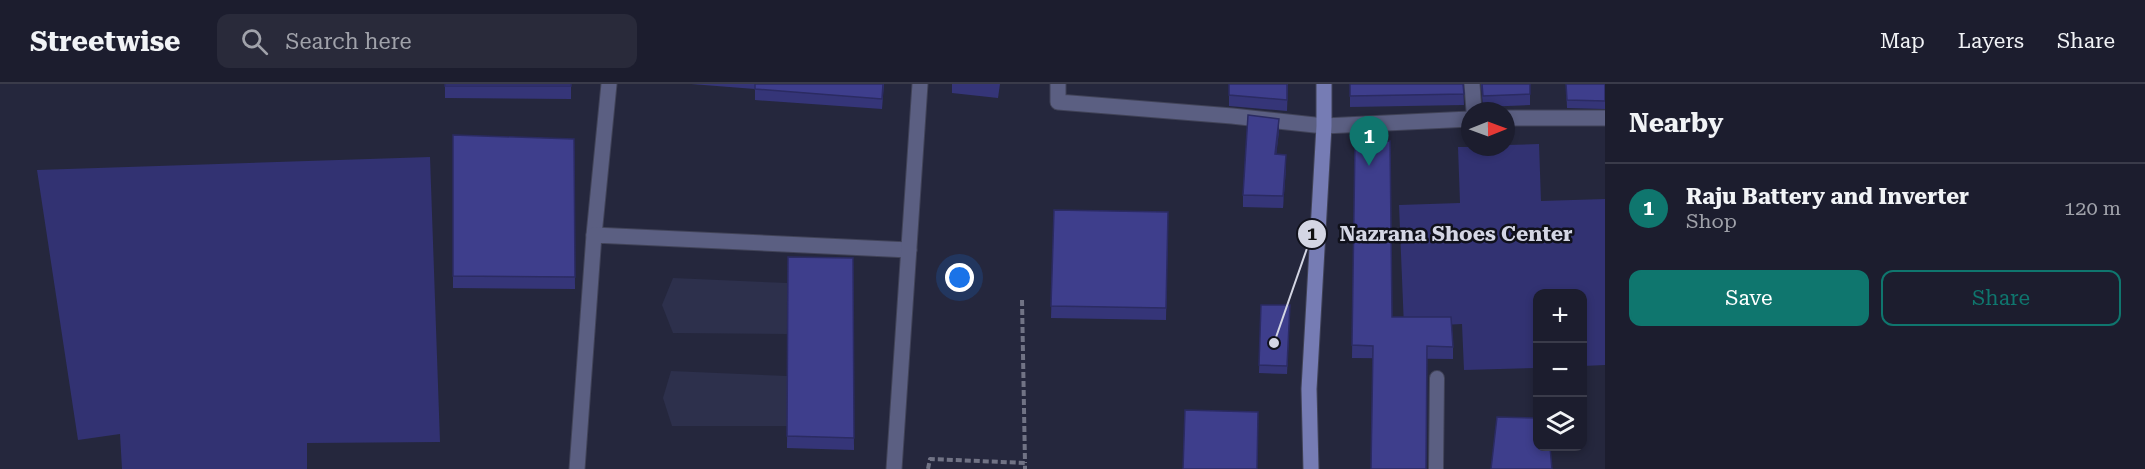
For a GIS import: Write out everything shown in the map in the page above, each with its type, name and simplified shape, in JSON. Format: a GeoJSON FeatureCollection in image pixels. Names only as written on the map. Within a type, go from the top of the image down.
{"type":"FeatureCollection","features":[{"type":"Feature","properties":{"kind":"main road"},"geometry":{"type":"LineString","coordinates":[[1311,469],[1309,389],[1324,126],[1324,84]]}},
{"type":"Feature","properties":{"kind":"street"},"geometry":{"type":"LineString","coordinates":[[577,469],[594,235],[609,84]]}},
{"type":"Feature","properties":{"kind":"street"},"geometry":{"type":"LineString","coordinates":[[894,469],[920,84]]}},
{"type":"Feature","properties":{"kind":"street"},"geometry":{"type":"LineString","coordinates":[[1058,84],[1058,102],[1324,126],[1461,119]]}},
{"type":"Feature","properties":{"kind":"street"},"geometry":{"type":"LineString","coordinates":[[1472,84],[1473,102]]}},
{"type":"Feature","properties":{"kind":"street"},"geometry":{"type":"LineString","coordinates":[[1515,118],[1605,117]]}},
{"type":"Feature","properties":{"kind":"street"},"geometry":{"type":"LineString","coordinates":[[594,235],[909,250]]}},
{"type":"Feature","properties":{"kind":"lane"},"geometry":{"type":"LineString","coordinates":[[1436,469],[1437,378]]}},
{"type":"Feature","properties":{"kind":"path"},"geometry":{"type":"LineString","coordinates":[[1022,300],[1025,469]]}},
{"type":"Feature","properties":{"kind":"path"},"geometry":{"type":"LineString","coordinates":[[927,469],[930,459],[1025,463]]}},
{"type":"Feature","properties":{"kind":"shaded area"},"geometry":{"type":"Polygon","coordinates":[[[1539,144],[1541,201],[1605,199],[1605,365],[1587,366],[1587,289],[1533,289],[1533,368],[1464,370],[1462,324],[1404,327],[1399,205],[1460,203],[1458,147],[1461,147],[1461,156],[1515,156],[1515,145],[1539,144]]]}},
{"type":"Feature","properties":{"kind":"shaded area"},"geometry":{"type":"Polygon","coordinates":[[[430,157],[440,442],[307,443],[307,469],[122,469],[120,434],[78,440],[37,170],[430,157]]]}},
{"type":"Feature","properties":{"kind":"shaded area"},"geometry":{"type":"Polygon","coordinates":[[[673,278],[787,283],[787,334],[673,333],[662,305],[673,278]]]}},
{"type":"Feature","properties":{"kind":"shaded area"},"geometry":{"type":"Polygon","coordinates":[[[671,371],[787,376],[787,426],[672,426],[663,398],[671,371]]]}},
{"type":"Feature","properties":{"kind":"building"},"geometry":{"type":"Polygon","coordinates":[[[445,84],[571,84],[571,86],[445,86],[445,84]]]}},
{"type":"Feature","properties":{"kind":"building"},"geometry":{"type":"Polygon","coordinates":[[[755,84],[883,84],[882,99],[755,89],[755,84]]]}},
{"type":"Feature","properties":{"kind":"building"},"geometry":{"type":"Polygon","coordinates":[[[1229,84],[1287,84],[1287,100],[1229,95],[1229,84]]]}},
{"type":"Feature","properties":{"kind":"building"},"geometry":{"type":"Polygon","coordinates":[[[1350,84],[1463,84],[1464,94],[1350,96],[1350,84]]]}},
{"type":"Feature","properties":{"kind":"building"},"geometry":{"type":"Polygon","coordinates":[[[1482,84],[1530,84],[1530,94],[1483,96],[1482,84]]]}},
{"type":"Feature","properties":{"kind":"building"},"geometry":{"type":"Polygon","coordinates":[[[1566,84],[1605,84],[1605,101],[1567,100],[1566,84]]]}},
{"type":"Feature","properties":{"kind":"building"},"geometry":{"type":"Polygon","coordinates":[[[1248,115],[1279,119],[1275,154],[1286,155],[1283,196],[1243,195],[1248,115]]]}},
{"type":"Feature","properties":{"kind":"building"},"geometry":{"type":"Polygon","coordinates":[[[453,135],[574,139],[575,277],[453,276],[453,135]]]}},
{"type":"Feature","properties":{"kind":"building"},"geometry":{"type":"Polygon","coordinates":[[[1390,141],[1392,317],[1451,317],[1453,347],[1427,346],[1426,469],[1371,469],[1373,346],[1352,345],[1355,142],[1390,141]]]}},
{"type":"Feature","properties":{"kind":"building"},"geometry":{"type":"Polygon","coordinates":[[[1054,210],[1168,212],[1166,308],[1051,306],[1054,210]]]}},
{"type":"Feature","properties":{"kind":"building"},"geometry":{"type":"Polygon","coordinates":[[[788,257],[853,258],[854,438],[787,436],[788,257]]]}},
{"type":"Feature","properties":{"kind":"building"},"geometry":{"type":"Polygon","coordinates":[[[1261,305],[1290,305],[1287,366],[1259,365],[1261,305]]]}},
{"type":"Feature","properties":{"kind":"building"},"geometry":{"type":"Polygon","coordinates":[[[1185,410],[1258,412],[1257,469],[1183,469],[1185,410]]]}},
{"type":"Feature","properties":{"kind":"building"},"geometry":{"type":"Polygon","coordinates":[[[1497,417],[1533,418],[1533,451],[1550,451],[1552,469],[1491,469],[1497,417]]]}},
{"type":"Feature","properties":{"kind":"place","name":"Raju Battery and Inverter"},"geometry":{"type":"Point","coordinates":[1369,166]}},
{"type":"Feature","properties":{"kind":"place","name":"Nazrana Shoes Center"},"geometry":{"type":"Point","coordinates":[1274,343]}}]}
